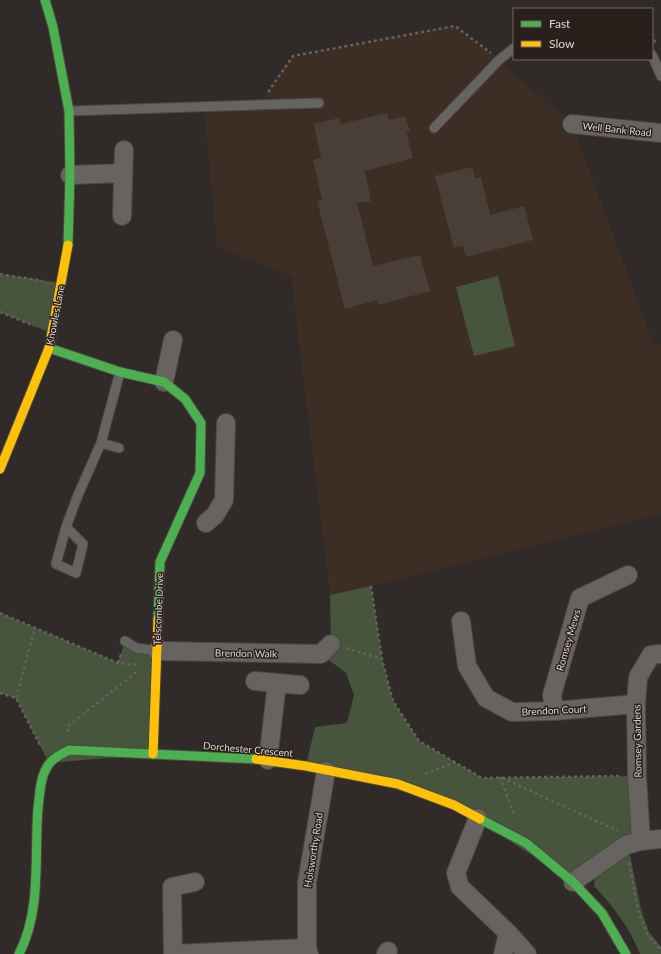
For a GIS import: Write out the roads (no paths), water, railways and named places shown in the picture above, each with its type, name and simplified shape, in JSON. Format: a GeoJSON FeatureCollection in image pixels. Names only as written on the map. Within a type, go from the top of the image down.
{"type":"FeatureCollection","features":[{"type":"Feature","properties":{"kind":"street","name":"Knowles Lane"},"geometry":{"type":"LineString","coordinates":[[0,469],[49,348],[68,246],[70,175],[69,110],[53,27],[45,0]]}},
{"type":"Feature","properties":{"kind":"street","name":"Well Bank Road"},"geometry":{"type":"LineString","coordinates":[[572,124],[660,131]]}},
{"type":"Feature","properties":{"kind":"street"},"geometry":{"type":"LineString","coordinates":[[122,216],[122,173],[124,150]]}},
{"type":"Feature","properties":{"kind":"street"},"geometry":{"type":"LineString","coordinates":[[70,175],[122,173]]}},
{"type":"Feature","properties":{"kind":"street"},"geometry":{"type":"LineString","coordinates":[[164,382],[173,340]]}},
{"type":"Feature","properties":{"kind":"street","name":"Telscombe Drive"},"geometry":{"type":"LineString","coordinates":[[49,348],[120,372],[164,382],[185,399],[201,423],[200,473],[160,562],[153,754]]}},
{"type":"Feature","properties":{"kind":"street"},"geometry":{"type":"LineString","coordinates":[[206,523],[215,515],[224,500],[226,423]]}},
{"type":"Feature","properties":{"kind":"street"},"geometry":{"type":"LineString","coordinates":[[200,473],[224,475]]}},
{"type":"Feature","properties":{"kind":"street","name":"Romsey Mews"},"geometry":{"type":"LineString","coordinates":[[554,711],[552,695],[580,598],[628,575]]}},
{"type":"Feature","properties":{"kind":"street","name":"Brendon Court"},"geometry":{"type":"LineString","coordinates":[[462,621],[467,666],[486,698],[512,712],[554,711],[636,704]]}},
{"type":"Feature","properties":{"kind":"street","name":"Brendon Walk"},"geometry":{"type":"LineString","coordinates":[[156,659],[321,654],[331,644]]}},
{"type":"Feature","properties":{"kind":"street","name":"Romsey Gardens"},"geometry":{"type":"LineString","coordinates":[[633,843],[637,776],[636,704],[638,677],[651,655],[661,654]]}},
{"type":"Feature","properties":{"kind":"street"},"geometry":{"type":"LineString","coordinates":[[255,681],[300,684]]}},
{"type":"Feature","properties":{"kind":"street"},"geometry":{"type":"LineString","coordinates":[[268,760],[277,683]]}},
{"type":"Feature","properties":{"kind":"street","name":"Dorchester Crescent"},"geometry":{"type":"LineString","coordinates":[[18,954],[25,945],[35,903],[36,821],[41,781],[50,763],[69,750],[268,760],[398,784],[454,805],[526,843],[573,882],[602,913],[626,954]]}},
{"type":"Feature","properties":{"kind":"street","name":"Holsworthy Road"},"geometry":{"type":"LineString","coordinates":[[308,951],[307,882],[326,771]]}},
{"type":"Feature","properties":{"kind":"street"},"geometry":{"type":"LineString","coordinates":[[478,818],[456,873],[460,887],[508,933],[527,954]]}},
{"type":"Feature","properties":{"kind":"street"},"geometry":{"type":"LineString","coordinates":[[573,882],[633,843],[661,840]]}},
{"type":"Feature","properties":{"kind":"street"},"geometry":{"type":"LineString","coordinates":[[195,882],[172,887],[173,954],[308,951]]}},
{"type":"Feature","properties":{"kind":"street"},"geometry":{"type":"LineString","coordinates":[[503,954],[508,933]]}},
{"type":"Feature","properties":{"kind":"lane"},"geometry":{"type":"LineString","coordinates":[[434,128],[499,60],[513,49]]}},
{"type":"Feature","properties":{"kind":"lane"},"geometry":{"type":"LineString","coordinates":[[653,57],[661,76]]}},
{"type":"Feature","properties":{"kind":"lane"},"geometry":{"type":"LineString","coordinates":[[69,110],[318,103]]}},
{"type":"Feature","properties":{"kind":"lane"},"geometry":{"type":"LineString","coordinates":[[66,527],[83,544],[76,573],[56,564],[66,527],[78,495],[101,443],[120,372]]}},
{"type":"Feature","properties":{"kind":"lane"},"geometry":{"type":"LineString","coordinates":[[101,443],[119,448]]}},
{"type":"Feature","properties":{"kind":"lane"},"geometry":{"type":"LineString","coordinates":[[125,641],[156,659]]}}]}
